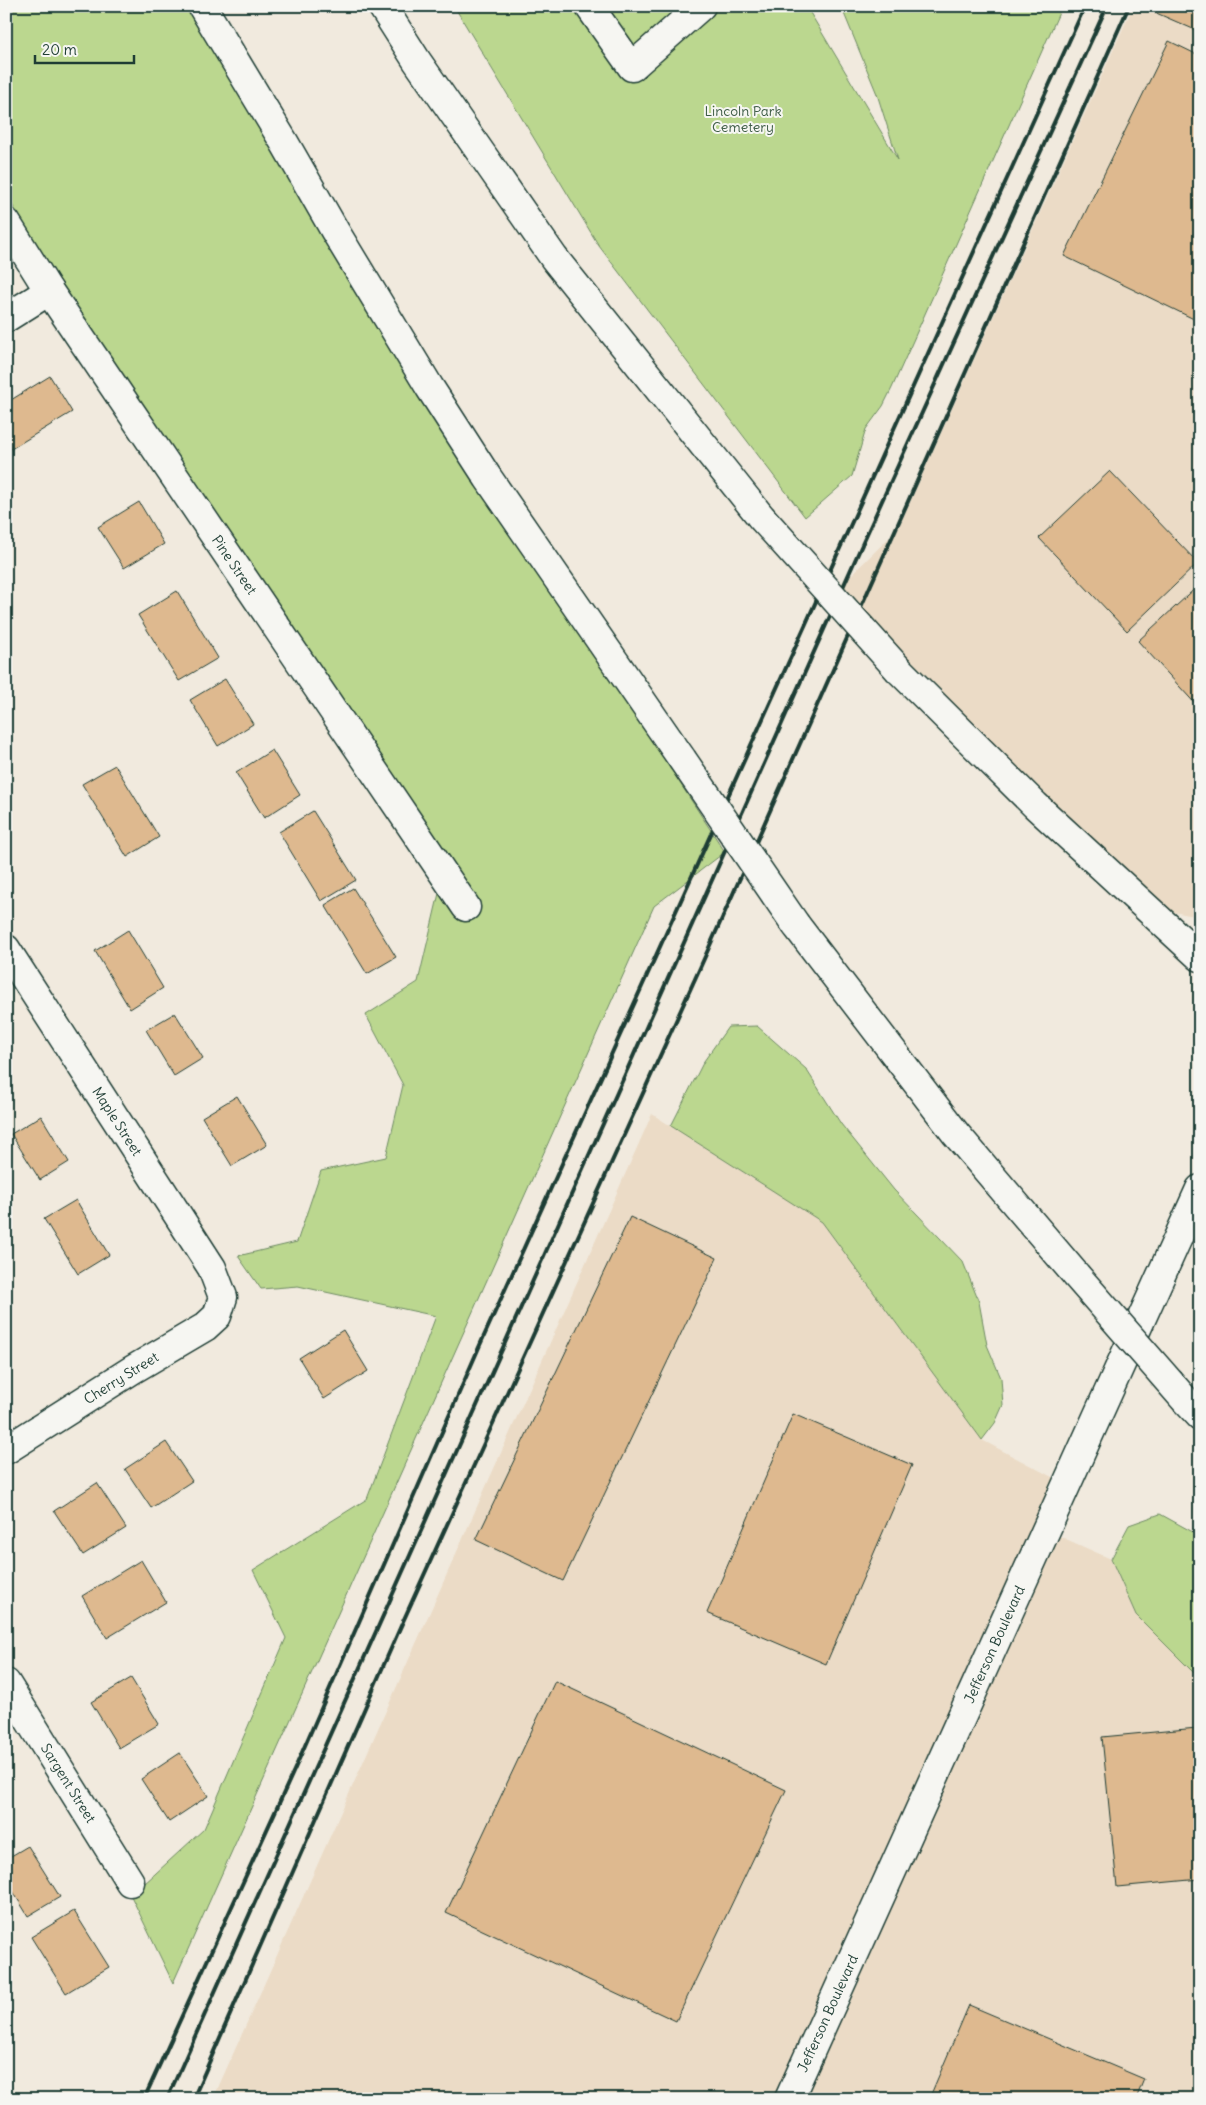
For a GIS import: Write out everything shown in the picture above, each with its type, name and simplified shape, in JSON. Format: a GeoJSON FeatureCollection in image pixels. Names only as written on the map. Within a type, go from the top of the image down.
{"type":"FeatureCollection","features":[{"type":"Feature","properties":{"kind":"main road"},"geometry":{"type":"LineString","coordinates":[[202,6],[284,142],[334,231],[467,445],[796,926],[956,1134],[1193,1409]]}},
{"type":"Feature","properties":{"kind":"main road"},"geometry":{"type":"LineString","coordinates":[[222,6],[284,142]]}},
{"type":"Feature","properties":{"kind":"main road"},"geometry":{"type":"LineString","coordinates":[[382,6],[416,61],[554,258],[761,517],[899,670],[1035,805],[1200,957]]}},
{"type":"Feature","properties":{"kind":"main road"},"geometry":{"type":"LineString","coordinates":[[589,6],[632,67],[701,6]]}},
{"type":"Feature","properties":{"kind":"main road","name":"Pine Street"},"geometry":{"type":"LineString","coordinates":[[6,222],[49,291],[466,907]]}},
{"type":"Feature","properties":{"kind":"main road"},"geometry":{"type":"LineString","coordinates":[[6,318],[49,291]]}},
{"type":"Feature","properties":{"kind":"main road","name":"Maple Street"},"geometry":{"type":"LineString","coordinates":[[6,949],[212,1268],[223,1297]]}},
{"type":"Feature","properties":{"kind":"main road","name":"Jefferson Boulevard"},"geometry":{"type":"LineString","coordinates":[[789,2099],[1200,1189]]}},
{"type":"Feature","properties":{"kind":"main road","name":"Cherry Street"},"geometry":{"type":"LineString","coordinates":[[6,1450],[132,1370],[206,1328],[217,1316],[223,1297]]}},
{"type":"Feature","properties":{"kind":"main road","name":"Sargent Street"},"geometry":{"type":"LineString","coordinates":[[6,1683],[130,1882]]}},
{"type":"Feature","properties":{"kind":"shaded area"},"geometry":{"type":"Polygon","coordinates":[[[1133,6],[1200,6],[1200,917],[1157,909],[834,588],[846,580],[898,529],[1133,6]]]}},
{"type":"Feature","properties":{"kind":"shaded area"},"geometry":{"type":"Polygon","coordinates":[[[652,1114],[822,1222],[982,1440],[1052,1477],[1057,1485],[1041,1528],[1111,1559],[1136,1615],[1200,1679],[1200,2099],[213,2099],[652,1114]]]}},
{"type":"Feature","properties":{"kind":"green space"},"geometry":{"type":"Polygon","coordinates":[[[6,6],[209,6],[544,575],[725,852],[654,906],[173,1983],[131,1896],[204,1829],[286,1638],[253,1570],[367,1499],[436,1316],[298,1286],[261,1289],[238,1256],[297,1242],[321,1171],[386,1157],[403,1085],[366,1015],[418,982],[440,889],[6,195],[6,6]]]}},
{"type":"Feature","properties":{"kind":"green space","name":"Lincoln Park Cemetery"},"geometry":{"type":"Polygon","coordinates":[[[454,6],[806,6],[898,160],[877,94],[841,6],[1062,6],[892,388],[883,406],[866,429],[852,476],[805,517],[599,246],[454,6]]]}},
{"type":"Feature","properties":{"kind":"green space"},"geometry":{"type":"Polygon","coordinates":[[[757,1026],[806,1069],[841,1124],[894,1190],[963,1262],[979,1302],[987,1345],[1001,1378],[1003,1405],[995,1423],[982,1440],[822,1222],[671,1126],[704,1061],[728,1027],[757,1026]]]}},
{"type":"Feature","properties":{"kind":"green space"},"geometry":{"type":"Polygon","coordinates":[[[1160,1514],[1200,1536],[1200,1679],[1136,1615],[1111,1559],[1129,1525],[1160,1514]]]}},
{"type":"Feature","properties":{"kind":"building"},"geometry":{"type":"Polygon","coordinates":[[[1156,6],[1200,6],[1200,32],[1154,12],[1156,6]]]}},
{"type":"Feature","properties":{"kind":"building"},"geometry":{"type":"Polygon","coordinates":[[[1169,41],[1200,56],[1200,322],[1064,256],[1169,41]]]}},
{"type":"Feature","properties":{"kind":"building"},"geometry":{"type":"Polygon","coordinates":[[[50,376],[72,412],[6,452],[6,403],[50,376]]]}},
{"type":"Feature","properties":{"kind":"building"},"geometry":{"type":"Polygon","coordinates":[[[1110,471],[1198,563],[1127,631],[1039,538],[1110,471]]]}},
{"type":"Feature","properties":{"kind":"building"},"geometry":{"type":"Polygon","coordinates":[[[139,502],[164,544],[124,568],[98,527],[139,502]]]}},
{"type":"Feature","properties":{"kind":"building"},"geometry":{"type":"Polygon","coordinates":[[[1200,584],[1200,709],[1138,641],[1200,584]]]}},
{"type":"Feature","properties":{"kind":"building"},"geometry":{"type":"Polygon","coordinates":[[[177,591],[218,658],[179,681],[138,615],[177,591]]]}},
{"type":"Feature","properties":{"kind":"building"},"geometry":{"type":"Polygon","coordinates":[[[225,679],[253,724],[218,746],[190,700],[225,679]]]}},
{"type":"Feature","properties":{"kind":"building"},"geometry":{"type":"Polygon","coordinates":[[[272,750],[300,795],[264,818],[236,773],[272,750]]]}},
{"type":"Feature","properties":{"kind":"building"},"geometry":{"type":"Polygon","coordinates":[[[115,765],[159,837],[127,857],[82,784],[115,765]]]}},
{"type":"Feature","properties":{"kind":"building"},"geometry":{"type":"Polygon","coordinates":[[[313,811],[356,880],[321,901],[279,832],[313,811]]]}},
{"type":"Feature","properties":{"kind":"building"},"geometry":{"type":"Polygon","coordinates":[[[353,888],[396,957],[367,974],[325,905],[353,888]]]}},
{"type":"Feature","properties":{"kind":"building"},"geometry":{"type":"Polygon","coordinates":[[[128,930],[163,988],[130,1009],[95,951],[128,930]]]}},
{"type":"Feature","properties":{"kind":"building"},"geometry":{"type":"Polygon","coordinates":[[[175,1013],[203,1058],[174,1076],[146,1030],[175,1013]]]}},
{"type":"Feature","properties":{"kind":"building"},"geometry":{"type":"Polygon","coordinates":[[[237,1096],[267,1145],[232,1166],[202,1117],[237,1096]]]}},
{"type":"Feature","properties":{"kind":"building"},"geometry":{"type":"Polygon","coordinates":[[[41,1116],[69,1162],[40,1180],[11,1134],[41,1116]]]}},
{"type":"Feature","properties":{"kind":"building"},"geometry":{"type":"Polygon","coordinates":[[[76,1200],[109,1255],[78,1274],[44,1219],[76,1200]]]}},
{"type":"Feature","properties":{"kind":"building"},"geometry":{"type":"Polygon","coordinates":[[[630,1217],[717,1258],[563,1581],[476,1540],[630,1217]]]}},
{"type":"Feature","properties":{"kind":"building"},"geometry":{"type":"Polygon","coordinates":[[[343,1330],[368,1371],[324,1399],[299,1358],[343,1330]]]}},
{"type":"Feature","properties":{"kind":"building"},"geometry":{"type":"Polygon","coordinates":[[[793,1414],[912,1465],[826,1664],[707,1613],[793,1414]]]}},
{"type":"Feature","properties":{"kind":"building"},"geometry":{"type":"Polygon","coordinates":[[[166,1442],[192,1481],[151,1508],[125,1469],[166,1442]]]}},
{"type":"Feature","properties":{"kind":"building"},"geometry":{"type":"Polygon","coordinates":[[[97,1483],[126,1528],[83,1555],[54,1511],[97,1483]]]}},
{"type":"Feature","properties":{"kind":"building"},"geometry":{"type":"Polygon","coordinates":[[[141,1560],[166,1602],[107,1638],[82,1596],[141,1560]]]}},
{"type":"Feature","properties":{"kind":"building"},"geometry":{"type":"Polygon","coordinates":[[[131,1678],[159,1724],[119,1748],[91,1702],[131,1678]]]}},
{"type":"Feature","properties":{"kind":"building"},"geometry":{"type":"Polygon","coordinates":[[[555,1681],[786,1790],[676,2021],[446,1913],[555,1681]]]}},
{"type":"Feature","properties":{"kind":"building"},"geometry":{"type":"Polygon","coordinates":[[[1197,1728],[1200,1761],[1200,1879],[1117,1887],[1102,1737],[1197,1728]]]}},
{"type":"Feature","properties":{"kind":"building"},"geometry":{"type":"Polygon","coordinates":[[[180,1753],[208,1796],[169,1822],[141,1779],[180,1753]]]}},
{"type":"Feature","properties":{"kind":"building"},"geometry":{"type":"Polygon","coordinates":[[[28,1846],[60,1897],[28,1916],[6,1880],[6,1859],[28,1846]]]}},
{"type":"Feature","properties":{"kind":"building"},"geometry":{"type":"Polygon","coordinates":[[[74,1911],[109,1967],[66,1993],[31,1937],[74,1911]]]}},
{"type":"Feature","properties":{"kind":"building"},"geometry":{"type":"Polygon","coordinates":[[[969,2005],[1144,2079],[1136,2099],[929,2099],[969,2005]]]}},
{"type":"Feature","properties":{"kind":"railway"},"geometry":{"type":"LineString","coordinates":[[144,2099],[296,1766],[480,1345],[1085,6]]}},
{"type":"Feature","properties":{"kind":"railway"},"geometry":{"type":"LineString","coordinates":[[167,2099],[860,549],[1107,6]]}},
{"type":"Feature","properties":{"kind":"railway"},"geometry":{"type":"LineString","coordinates":[[193,2099],[400,1628],[699,970],[1129,6]]}}]}
